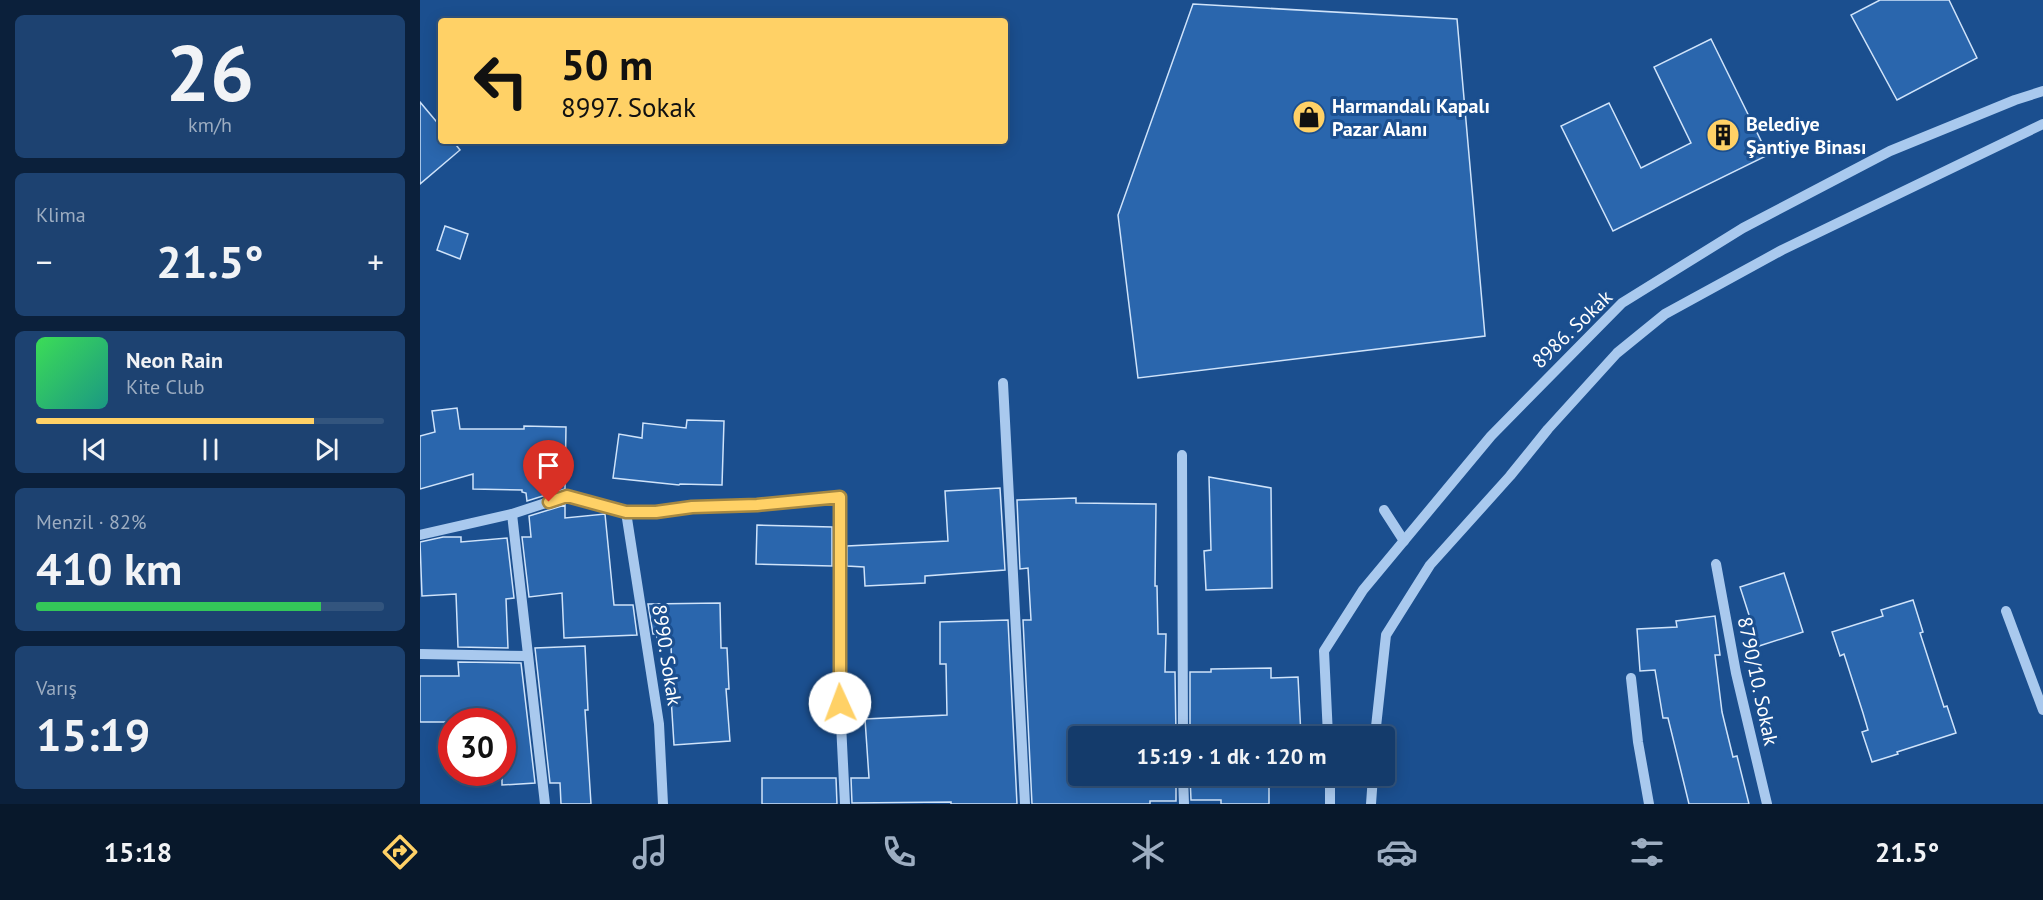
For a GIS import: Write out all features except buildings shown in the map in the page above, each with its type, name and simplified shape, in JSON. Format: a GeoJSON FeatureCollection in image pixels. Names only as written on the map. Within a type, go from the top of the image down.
{"type":"FeatureCollection","features":[{"type":"Feature","properties":{"kind":"street","name":"8986. Sokak"},"geometry":{"type":"LineString","coordinates":[[1328,726],[1324,651],[1364,590],[1491,436],[1622,303],[1743,228],[1890,152],[2015,100],[2043,91]]}},
{"type":"Feature","properties":{"kind":"street"},"geometry":{"type":"LineString","coordinates":[[1376,726],[1386,636],[1430,565],[1510,476],[1548,429],[1617,354],[1665,314],[1772,256],[2043,124]]}},
{"type":"Feature","properties":{"kind":"street"},"geometry":{"type":"LineString","coordinates":[[1003,382],[1024,804]]}},
{"type":"Feature","properties":{"kind":"street"},"geometry":{"type":"LineString","coordinates":[[1182,455],[1183,726]]}},
{"type":"Feature","properties":{"kind":"street"},"geometry":{"type":"LineString","coordinates":[[420,536],[512,514],[567,496],[626,512],[757,505],[840,497],[839,682],[845,804]]}},
{"type":"Feature","properties":{"kind":"street"},"geometry":{"type":"LineString","coordinates":[[1384,510],[1404,541]]}},
{"type":"Feature","properties":{"kind":"street","name":"8990. Sokak"},"geometry":{"type":"LineString","coordinates":[[626,512],[659,724],[663,804]]}},
{"type":"Feature","properties":{"kind":"street"},"geometry":{"type":"LineString","coordinates":[[512,514],[545,804]]}},
{"type":"Feature","properties":{"kind":"street","name":"8790/10. Sokak"},"geometry":{"type":"LineString","coordinates":[[1716,564],[1736,673],[1767,804]]}},
{"type":"Feature","properties":{"kind":"street"},"geometry":{"type":"LineString","coordinates":[[2006,611],[2043,710]]}},
{"type":"Feature","properties":{"kind":"street"},"geometry":{"type":"LineString","coordinates":[[420,654],[528,656]]}},
{"type":"Feature","properties":{"kind":"street"},"geometry":{"type":"LineString","coordinates":[[1631,678],[1638,742],[1649,804]]}},
{"type":"Feature","properties":{"kind":"street"},"geometry":{"type":"LineString","coordinates":[[1183,786],[1184,804]]}},
{"type":"Feature","properties":{"kind":"street"},"geometry":{"type":"LineString","coordinates":[[1330,786],[1330,804]]}},
{"type":"Feature","properties":{"kind":"street"},"geometry":{"type":"LineString","coordinates":[[1371,804],[1372,786]]}},
{"type":"Feature","properties":{"kind":"place","name":"Harmandalı Kapalı Pazar Alanı"},"geometry":{"type":"Point","coordinates":[1309,117]}},
{"type":"Feature","properties":{"kind":"place","name":"Belediye Şantiye Binası"},"geometry":{"type":"Point","coordinates":[1723,135]}},
{"type":"Feature","properties":{"kind":"route"},"geometry":{"type":"LineString","coordinates":[[549,502],[567,496],[626,512],[656,512],[692,507],[757,505],[840,497],[840,703]]}}]}
